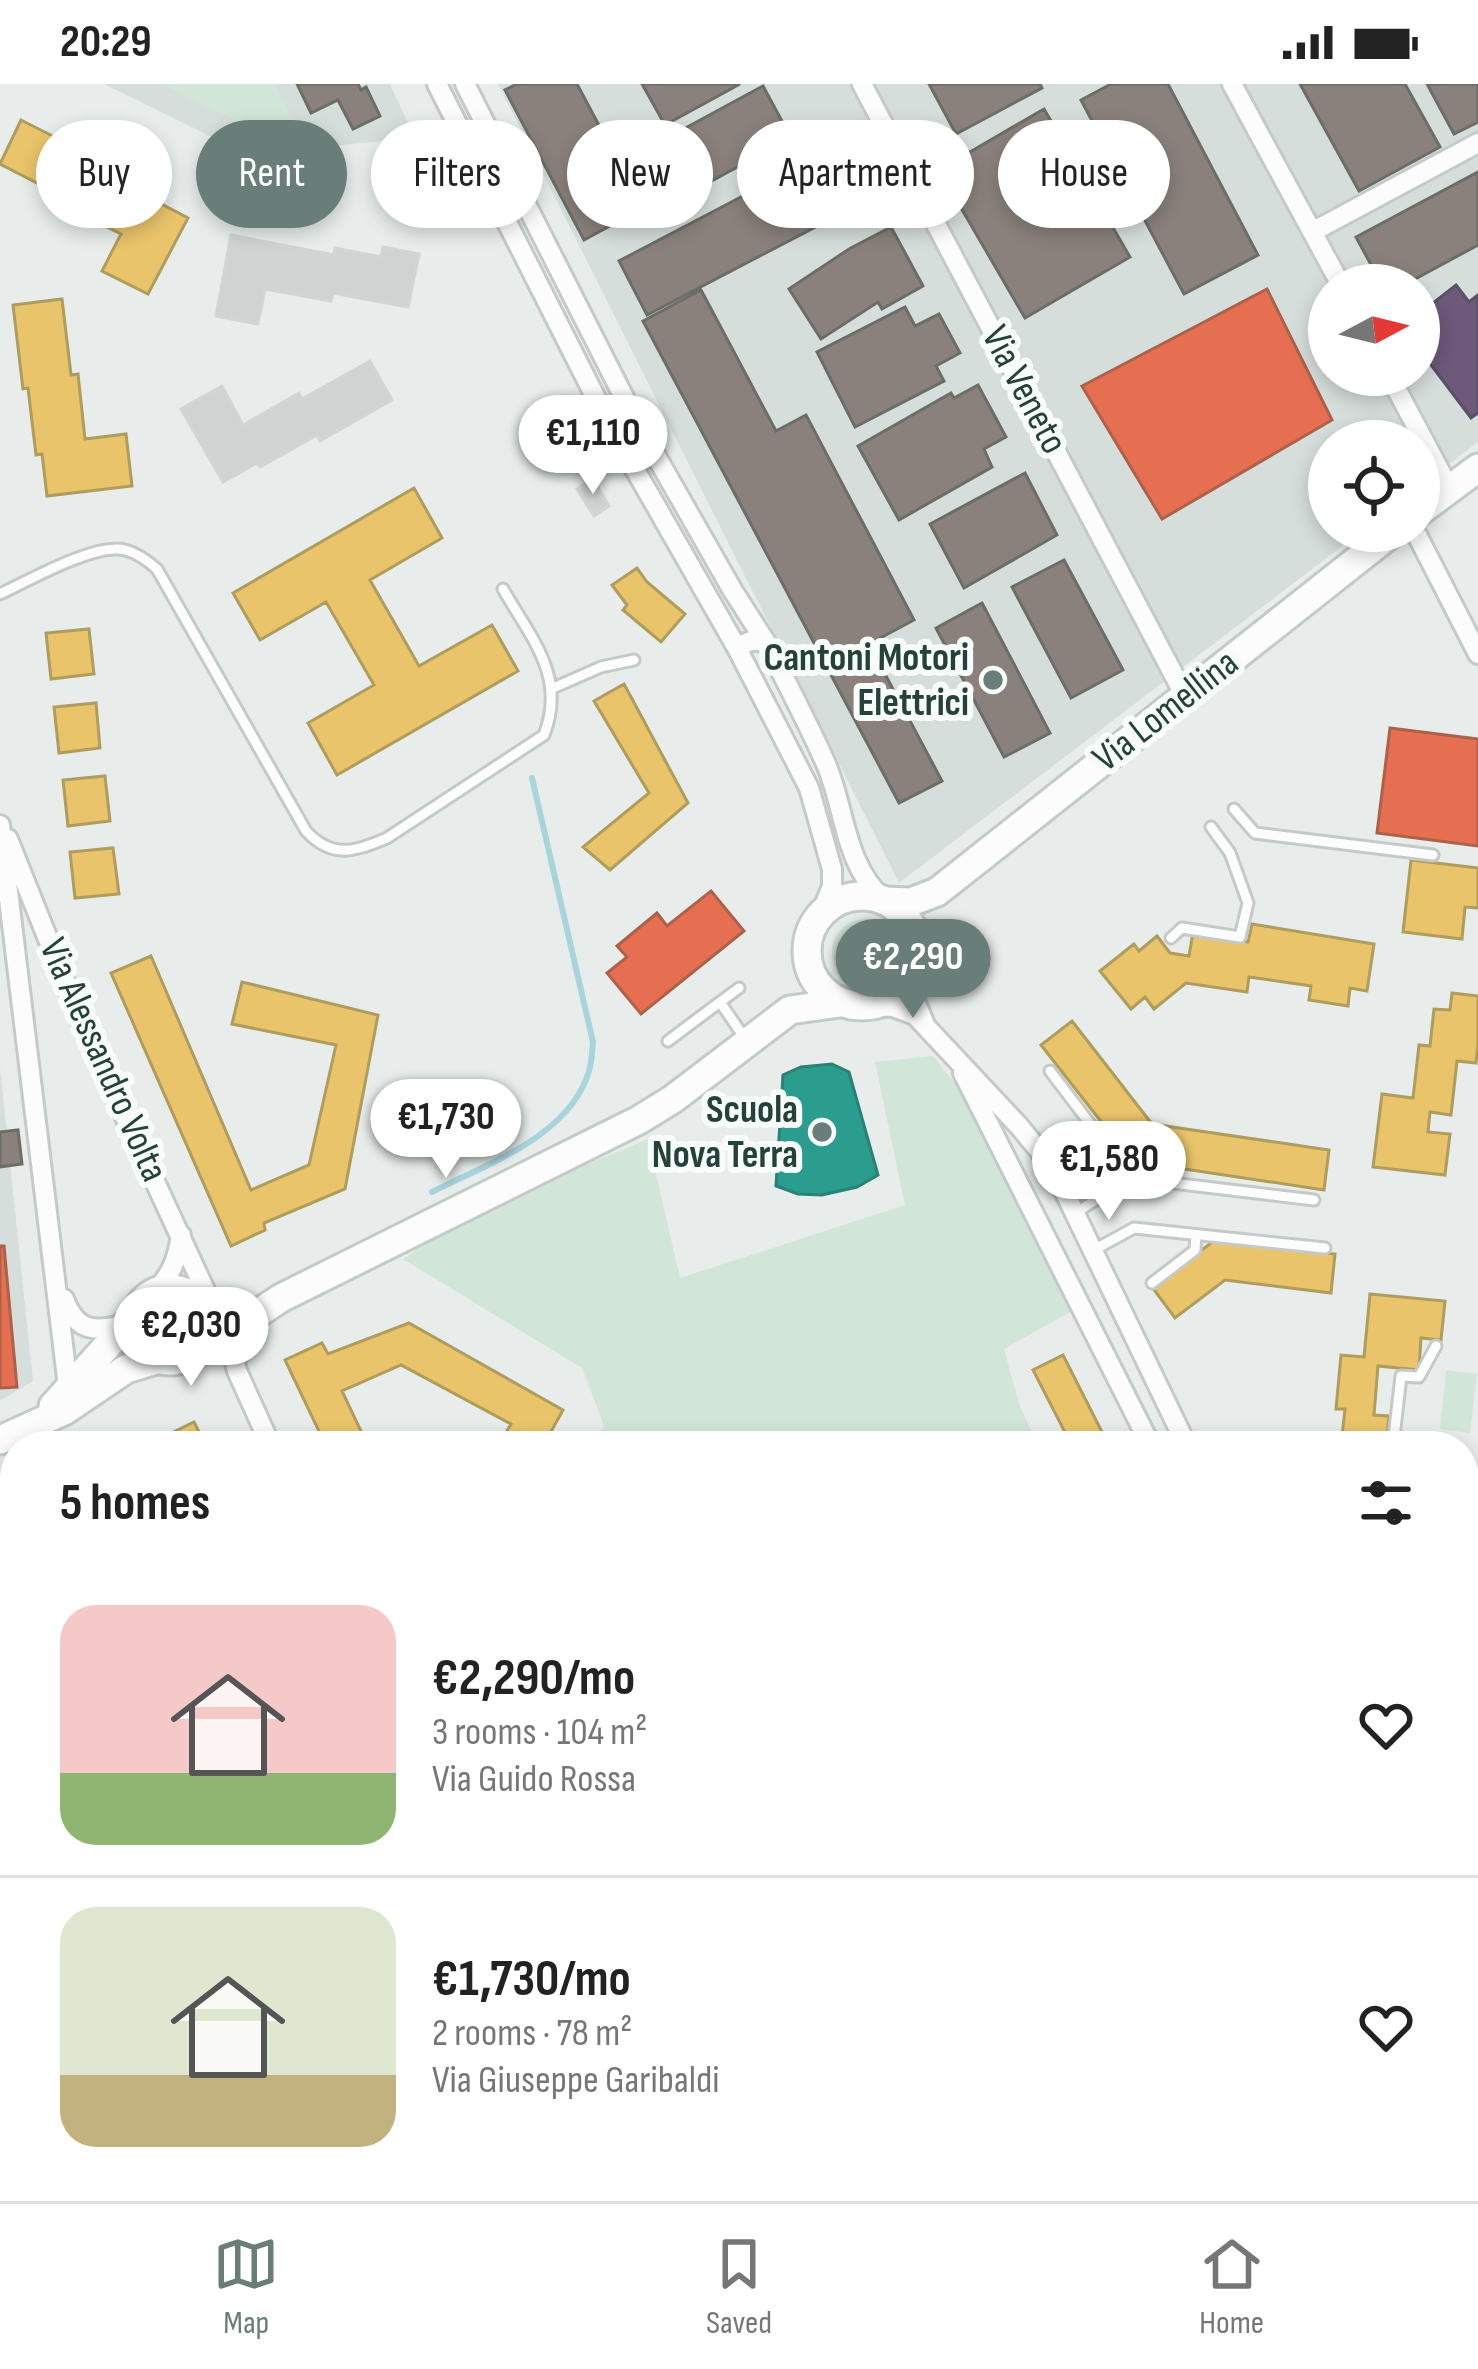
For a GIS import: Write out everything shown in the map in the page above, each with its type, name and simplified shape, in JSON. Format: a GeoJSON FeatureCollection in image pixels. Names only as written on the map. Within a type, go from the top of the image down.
{"type":"FeatureCollection","features":[{"type":"Feature","properties":{"kind":"main road"},"geometry":{"type":"LineString","coordinates":[[1440,497],[1478,468]]}},
{"type":"Feature","properties":{"kind":"main road","name":"Via Lomellina"},"geometry":{"type":"LineString","coordinates":[[885,901],[910,902],[937,892],[1367,552]]}},
{"type":"Feature","properties":{"kind":"main road","name":"Via Lomellina"},"geometry":{"type":"LineString","coordinates":[[916,945],[922,919],[937,892]]}},
{"type":"Feature","properties":{"kind":"main road"},"geometry":{"type":"LineString","coordinates":[[18,1431],[64,1411],[126,1369],[188,1356],[206,1328],[281,1298],[639,1120],[790,1010],[840,1003],[872,1006],[900,992],[912,984],[916,945],[908,921],[885,901],[847,898],[821,914],[810,930],[808,961],[818,982],[840,1003]]}},
{"type":"Feature","properties":{"kind":"main road"},"geometry":{"type":"LineString","coordinates":[[790,1010],[808,961]]}},
{"type":"Feature","properties":{"kind":"main road"},"geometry":{"type":"LineString","coordinates":[[37,1422],[139,1311],[174,1289],[196,1299],[206,1328]]}},
{"type":"Feature","properties":{"kind":"main road"},"geometry":{"type":"LineString","coordinates":[[139,1311],[134,1325],[141,1346],[159,1359]]}},
{"type":"Feature","properties":{"kind":"street"},"geometry":{"type":"LineString","coordinates":[[436,84],[609,424],[737,648],[809,788],[832,869],[832,886],[821,914]]}},
{"type":"Feature","properties":{"kind":"street"},"geometry":{"type":"LineString","coordinates":[[465,84],[636,421],[767,644],[824,761],[859,871],[885,901]]}},
{"type":"Feature","properties":{"kind":"street","name":"Via Veneto"},"geometry":{"type":"LineString","coordinates":[[862,84],[1185,695]]}},
{"type":"Feature","properties":{"kind":"street"},"geometry":{"type":"LineString","coordinates":[[1232,84],[1329,264]]}},
{"type":"Feature","properties":{"kind":"street"},"geometry":{"type":"LineString","coordinates":[[1312,232],[1478,143]]}},
{"type":"Feature","properties":{"kind":"street"},"geometry":{"type":"LineString","coordinates":[[1400,396],[1450,490]]}},
{"type":"Feature","properties":{"kind":"street"},"geometry":{"type":"LineString","coordinates":[[1426,552],[1478,654]]}},
{"type":"Feature","properties":{"kind":"street"},"geometry":{"type":"LineString","coordinates":[[737,648],[750,640],[767,644]]}},
{"type":"Feature","properties":{"kind":"street","name":"Via Alessandro Volta"},"geometry":{"type":"LineString","coordinates":[[0,821],[82,1024],[206,1290],[206,1328],[237,1371],[264,1431]]}},
{"type":"Feature","properties":{"kind":"street","name":"Via Alessandro Volta"},"geometry":{"type":"LineString","coordinates":[[0,821],[57,1280],[66,1392]]}},
{"type":"Feature","properties":{"kind":"street"},"geometry":{"type":"LineString","coordinates":[[912,984],[926,1026]]}},
{"type":"Feature","properties":{"kind":"street"},"geometry":{"type":"LineString","coordinates":[[872,1006],[915,1015],[1052,1166],[1180,1431]]}},
{"type":"Feature","properties":{"kind":"street"},"geometry":{"type":"LineString","coordinates":[[952,1053],[1143,1431]]}},
{"type":"Feature","properties":{"kind":"street"},"geometry":{"type":"LineString","coordinates":[[139,1311],[170,1276],[181,1235]]}},
{"type":"Feature","properties":{"kind":"street","name":"Via Alessandro Volta"},"geometry":{"type":"LineString","coordinates":[[57,1280],[70,1314],[81,1325],[106,1329],[139,1311]]}},
{"type":"Feature","properties":{"kind":"street"},"geometry":{"type":"LineString","coordinates":[[206,1328],[218,1353],[237,1371]]}},
{"type":"Feature","properties":{"kind":"lane"},"geometry":{"type":"LineString","coordinates":[[0,594],[98,551],[121,548],[145,559],[157,569],[306,831],[318,844],[360,850],[387,838],[544,735],[553,712],[553,688],[542,658],[503,589]]}},
{"type":"Feature","properties":{"kind":"lane"},"geometry":{"type":"LineString","coordinates":[[553,688],[601,668],[634,661]]}},
{"type":"Feature","properties":{"kind":"lane"},"geometry":{"type":"LineString","coordinates":[[1234,809],[1255,833],[1433,855]]}},
{"type":"Feature","properties":{"kind":"lane"},"geometry":{"type":"LineString","coordinates":[[1171,938],[1182,928],[1240,937],[1247,903],[1230,854],[1211,827]]}},
{"type":"Feature","properties":{"kind":"lane"},"geometry":{"type":"LineString","coordinates":[[912,984],[956,959]]}},
{"type":"Feature","properties":{"kind":"lane"},"geometry":{"type":"LineString","coordinates":[[668,1041],[740,988]]}},
{"type":"Feature","properties":{"kind":"lane"},"geometry":{"type":"LineString","coordinates":[[720,1002],[748,1042]]}},
{"type":"Feature","properties":{"kind":"lane"},"geometry":{"type":"LineString","coordinates":[[1050,1071],[1131,1178]]}},
{"type":"Feature","properties":{"kind":"lane"},"geometry":{"type":"LineString","coordinates":[[1075,1213],[1131,1178],[1314,1200]]}},
{"type":"Feature","properties":{"kind":"lane"},"geometry":{"type":"LineString","coordinates":[[1092,1251],[1134,1228],[1325,1248]]}},
{"type":"Feature","properties":{"kind":"lane"},"geometry":{"type":"LineString","coordinates":[[1152,1283],[1195,1250],[1196,1234]]}},
{"type":"Feature","properties":{"kind":"lane"},"geometry":{"type":"LineString","coordinates":[[1396,1431],[1402,1376],[1419,1377],[1436,1346]]}},
{"type":"Feature","properties":{"kind":"shaded area"},"geometry":{"type":"Polygon","coordinates":[[[104,84],[390,84],[407,120],[371,120],[371,142],[347,144],[347,120],[196,120],[196,129],[104,84]]]}},
{"type":"Feature","properties":{"kind":"shaded area"},"geometry":{"type":"Polygon","coordinates":[[[498,84],[1478,84],[1478,442],[1440,471],[1440,420],[1308,420],[1308,552],[1334,552],[899,883],[570,228],[713,228],[713,120],[567,120],[567,221],[543,174],[543,120],[516,120],[498,84]]]}},
{"type":"Feature","properties":{"kind":"shaded area"},"geometry":{"type":"Polygon","coordinates":[[[0,1068],[33,1381],[0,1401],[0,1068]]]}},
{"type":"Feature","properties":{"kind":"green space"},"geometry":{"type":"Polygon","coordinates":[[[160,84],[275,84],[293,120],[236,120],[160,84]]]}},
{"type":"Feature","properties":{"kind":"green space"},"geometry":{"type":"Polygon","coordinates":[[[865,919],[888,929],[898,952],[888,975],[865,985],[842,975],[832,952],[842,929],[865,919]]]}},
{"type":"Feature","properties":{"kind":"green space"},"geometry":{"type":"Polygon","coordinates":[[[933,1056],[961,1091],[1074,1310],[1004,1349],[1032,1431],[601,1431],[604,1426],[582,1368],[403,1259],[491,1207],[648,1139],[680,1278],[905,1205],[875,1062],[933,1056]]]}},
{"type":"Feature","properties":{"kind":"green space"},"geometry":{"type":"Polygon","coordinates":[[[172,1305],[187,1312],[194,1327],[187,1342],[172,1349],[157,1342],[150,1327],[157,1312],[172,1305]]]}},
{"type":"Feature","properties":{"kind":"green space"},"geometry":{"type":"Polygon","coordinates":[[[1446,1370],[1477,1374],[1470,1431],[1440,1429],[1446,1370]]]}},
{"type":"Feature","properties":{"kind":"building: Homes"},"geometry":{"type":"Polygon","coordinates":[[[21,120],[36,128],[36,183],[0,164],[21,120]]]}},
{"type":"Feature","properties":{"kind":"building: Homes"},"geometry":{"type":"Polygon","coordinates":[[[172,210],[188,218],[148,294],[102,271],[121,234],[109,228],[172,228],[172,210]]]}},
{"type":"Feature","properties":{"kind":"building: Homes"},"geometry":{"type":"Polygon","coordinates":[[[62,299],[71,375],[78,374],[85,439],[126,434],[132,486],[47,496],[42,454],[36,455],[28,388],[23,389],[13,305],[62,299]]]}},
{"type":"Feature","properties":{"kind":"building: Homes"},"geometry":{"type":"Polygon","coordinates":[[[414,488],[442,538],[370,580],[419,666],[492,625],[518,671],[337,775],[308,723],[374,685],[326,602],[260,640],[233,593],[414,488]]]}},
{"type":"Feature","properties":{"kind":"building: Homes"},"geometry":{"type":"Polygon","coordinates":[[[637,568],[685,614],[661,642],[623,610],[627,605],[612,585],[637,568]]]}},
{"type":"Feature","properties":{"kind":"building: Homes"},"geometry":{"type":"Polygon","coordinates":[[[89,629],[94,674],[51,679],[46,633],[89,629]]]}},
{"type":"Feature","properties":{"kind":"building: Homes"},"geometry":{"type":"Polygon","coordinates":[[[624,684],[688,803],[610,870],[583,847],[649,793],[594,701],[624,684]]]}},
{"type":"Feature","properties":{"kind":"building: Homes"},"geometry":{"type":"Polygon","coordinates":[[[96,703],[100,748],[59,753],[54,707],[96,703]]]}},
{"type":"Feature","properties":{"kind":"building: Homes"},"geometry":{"type":"Polygon","coordinates":[[[105,776],[110,821],[68,826],[63,780],[105,776]]]}},
{"type":"Feature","properties":{"kind":"building: Homes"},"geometry":{"type":"Polygon","coordinates":[[[113,848],[119,894],[75,898],[70,852],[113,848]]]}},
{"type":"Feature","properties":{"kind":"building: Homes"},"geometry":{"type":"Polygon","coordinates":[[[1411,860],[1478,868],[1478,908],[1465,907],[1462,939],[1403,932],[1411,860]]]}},
{"type":"Feature","properties":{"kind":"building: Homes"},"geometry":{"type":"Polygon","coordinates":[[[1252,924],[1374,944],[1367,991],[1350,988],[1348,1006],[1309,1000],[1311,986],[1249,977],[1247,992],[1186,983],[1154,1009],[1145,997],[1131,1009],[1100,971],[1134,944],[1139,951],[1157,936],[1170,953],[1189,956],[1193,932],[1248,942],[1252,924]]]}},
{"type":"Feature","properties":{"kind":"building: Homes"},"geometry":{"type":"Polygon","coordinates":[[[151,956],[251,1190],[309,1165],[336,1045],[232,1024],[242,982],[378,1015],[345,1189],[264,1223],[265,1230],[231,1246],[111,973],[151,956]]]}},
{"type":"Feature","properties":{"kind":"building: Homes"},"geometry":{"type":"Polygon","coordinates":[[[1452,993],[1478,996],[1478,1044],[1476,1063],[1457,1061],[1451,1115],[1430,1112],[1428,1132],[1450,1134],[1445,1175],[1373,1167],[1382,1094],[1413,1098],[1419,1045],[1430,1046],[1434,1009],[1450,1010],[1452,993]]]}},
{"type":"Feature","properties":{"kind":"building: Homes"},"geometry":{"type":"Polygon","coordinates":[[[1072,1021],[1152,1124],[1329,1150],[1324,1190],[1132,1161],[1041,1045],[1072,1021]]]}},
{"type":"Feature","properties":{"kind":"building: Homes"},"geometry":{"type":"Polygon","coordinates":[[[1215,1240],[1335,1254],[1331,1293],[1225,1280],[1175,1318],[1152,1287],[1215,1240]]]}},
{"type":"Feature","properties":{"kind":"building: Homes"},"geometry":{"type":"Polygon","coordinates":[[[1370,1294],[1445,1301],[1441,1340],[1421,1338],[1419,1370],[1378,1366],[1374,1415],[1389,1416],[1388,1431],[1343,1431],[1345,1409],[1336,1409],[1341,1355],[1364,1357],[1370,1294]]]}},
{"type":"Feature","properties":{"kind":"building: Homes"},"geometry":{"type":"Polygon","coordinates":[[[409,1323],[563,1410],[551,1431],[507,1431],[511,1424],[401,1365],[342,1391],[361,1431],[319,1431],[285,1360],[322,1343],[328,1354],[409,1323]]]}},
{"type":"Feature","properties":{"kind":"building: Homes"},"geometry":{"type":"Polygon","coordinates":[[[1063,1355],[1101,1431],[1064,1431],[1033,1370],[1063,1355]]]}},
{"type":"Feature","properties":{"kind":"building: Homes"},"geometry":{"type":"Polygon","coordinates":[[[194,1422],[198,1431],[175,1431],[194,1422]]]}},
{"type":"Feature","properties":{"kind":"building: Shops"},"geometry":{"type":"Polygon","coordinates":[[[1267,289],[1308,372],[1308,396],[1320,396],[1332,420],[1308,420],[1308,434],[1162,519],[1082,386],[1267,289]]]}},
{"type":"Feature","properties":{"kind":"building: Shops"},"geometry":{"type":"Polygon","coordinates":[[[1390,728],[1478,739],[1478,846],[1377,833],[1390,728]]]}},
{"type":"Feature","properties":{"kind":"building: Shops"},"geometry":{"type":"Polygon","coordinates":[[[711,891],[744,931],[641,1014],[607,973],[627,957],[617,946],[657,913],[667,926],[711,891]]]}},
{"type":"Feature","properties":{"kind":"building: Shops"},"geometry":{"type":"Polygon","coordinates":[[[0,1246],[4,1246],[17,1387],[0,1388],[0,1246]]]}},
{"type":"Feature","properties":{"kind":"building: Offices"},"geometry":{"type":"Polygon","coordinates":[[[1456,285],[1469,302],[1478,295],[1478,413],[1471,418],[1440,377],[1440,298],[1456,285]]]}},
{"type":"Feature","properties":{"kind":"building: Schools","name":"Scuola Nova Terra"},"geometry":{"type":"Polygon","coordinates":[[[832,1064],[849,1072],[878,1175],[857,1187],[822,1195],[798,1194],[776,1186],[783,1075],[801,1067],[832,1064]]]}},
{"type":"Feature","properties":{"kind":"building: Industry"},"geometry":{"type":"Polygon","coordinates":[[[297,84],[366,87],[380,116],[353,129],[338,100],[311,113],[297,84]]]}},
{"type":"Feature","properties":{"kind":"building: Industry"},"geometry":{"type":"Polygon","coordinates":[[[517,84],[577,84],[596,120],[567,120],[567,208],[543,162],[543,120],[521,120],[505,90],[517,84]]]}},
{"type":"Feature","properties":{"kind":"building: Industry"},"geometry":{"type":"Polygon","coordinates":[[[642,84],[740,84],[674,120],[662,120],[642,84]]]}},
{"type":"Feature","properties":{"kind":"building: Industry"},"geometry":{"type":"Polygon","coordinates":[[[929,84],[1040,84],[1042,88],[974,124],[974,120],[948,120],[929,84]]]}},
{"type":"Feature","properties":{"kind":"building: Industry"},"geometry":{"type":"Polygon","coordinates":[[[1111,84],[1168,84],[1258,255],[1184,294],[1149,228],[1170,228],[1170,120],[1092,120],[1081,100],[1111,84]]]}},
{"type":"Feature","properties":{"kind":"building: Industry"},"geometry":{"type":"Polygon","coordinates":[[[1300,84],[1405,84],[1440,147],[1359,191],[1300,84]]]}},
{"type":"Feature","properties":{"kind":"building: Industry"},"geometry":{"type":"Polygon","coordinates":[[[1427,84],[1478,84],[1478,122],[1454,134],[1427,84]]]}},
{"type":"Feature","properties":{"kind":"building: Industry"},"geometry":{"type":"Polygon","coordinates":[[[763,86],[781,120],[737,120],[737,167],[713,180],[713,120],[700,120],[763,86]]]}},
{"type":"Feature","properties":{"kind":"building: Industry"},"geometry":{"type":"Polygon","coordinates":[[[1044,109],[1050,120],[1025,120],[1044,109]]]}},
{"type":"Feature","properties":{"kind":"building: Industry"},"geometry":{"type":"Polygon","coordinates":[[[998,136],[998,228],[1113,228],[1130,257],[1025,318],[973,228],[974,150],[998,136]]]}},
{"type":"Feature","properties":{"kind":"building: Industry"},"geometry":{"type":"Polygon","coordinates":[[[1478,172],[1478,245],[1440,266],[1371,264],[1356,237],[1478,172]]]}},
{"type":"Feature","properties":{"kind":"building: Industry"},"geometry":{"type":"Polygon","coordinates":[[[737,199],[737,228],[814,228],[647,315],[619,261],[682,228],[713,228],[713,212],[737,199]]]}},
{"type":"Feature","properties":{"kind":"building: Industry"},"geometry":{"type":"Polygon","coordinates":[[[578,228],[606,228],[584,240],[578,228]]]}},
{"type":"Feature","properties":{"kind":"building: Industry"},"geometry":{"type":"Polygon","coordinates":[[[892,228],[923,286],[882,309],[878,302],[821,339],[789,289],[849,249],[892,228]]]}},
{"type":"Feature","properties":{"kind":"building: Industry"},"geometry":{"type":"Polygon","coordinates":[[[701,290],[776,431],[806,415],[914,620],[869,644],[942,781],[899,803],[643,321],[701,290]]]}},
{"type":"Feature","properties":{"kind":"building: Industry"},"geometry":{"type":"Polygon","coordinates":[[[905,307],[915,326],[939,314],[960,353],[936,366],[944,381],[855,427],[817,352],[905,307]]]}},
{"type":"Feature","properties":{"kind":"building: Industry"},"geometry":{"type":"Polygon","coordinates":[[[978,385],[1006,437],[984,449],[992,467],[899,520],[858,446],[951,393],[954,398],[978,385]]]}},
{"type":"Feature","properties":{"kind":"building: Industry"},"geometry":{"type":"Polygon","coordinates":[[[1025,473],[1057,535],[964,588],[930,524],[1025,473]]]}},
{"type":"Feature","properties":{"kind":"building: Industry"},"geometry":{"type":"Polygon","coordinates":[[[1064,560],[1123,670],[1071,698],[1012,587],[1064,560]]]}},
{"type":"Feature","properties":{"kind":"building: Industry","name":"Cantoni Motori Elettrici"},"geometry":{"type":"Polygon","coordinates":[[[982,603],[1050,733],[1004,757],[936,628],[982,603]]]}},
{"type":"Feature","properties":{"kind":"building: Industry"},"geometry":{"type":"Polygon","coordinates":[[[18,1130],[22,1164],[0,1167],[0,1132],[18,1130]]]}},
{"type":"Feature","properties":{"kind":"building: Other"},"geometry":{"type":"Polygon","coordinates":[[[231,235],[334,255],[335,248],[381,257],[383,247],[419,254],[408,307],[333,293],[331,301],[265,289],[258,324],[216,316],[231,235]]]}},
{"type":"Feature","properties":{"kind":"building: Other"},"geometry":{"type":"Polygon","coordinates":[[[370,361],[392,400],[320,441],[317,435],[223,482],[181,409],[222,386],[243,425],[370,361]]]}},
{"type":"Feature","properties":{"kind":"building: Other"},"geometry":{"type":"Polygon","coordinates":[[[593,479],[609,506],[594,516],[577,489],[593,479]]]}},
{"type":"Feature","properties":{"kind":"waterway"},"geometry":{"type":"LineString","coordinates":[[432,1192],[501,1159],[545,1130],[579,1094],[590,1068],[593,1042],[532,778]]}},
{"type":"Feature","properties":{"kind":"place","name":"Cantoni Motori Elettrici"},"geometry":{"type":"Point","coordinates":[993,680]}},
{"type":"Feature","properties":{"kind":"place","name":"Scuola Nova Terra"},"geometry":{"type":"Point","coordinates":[822,1132]}}]}
